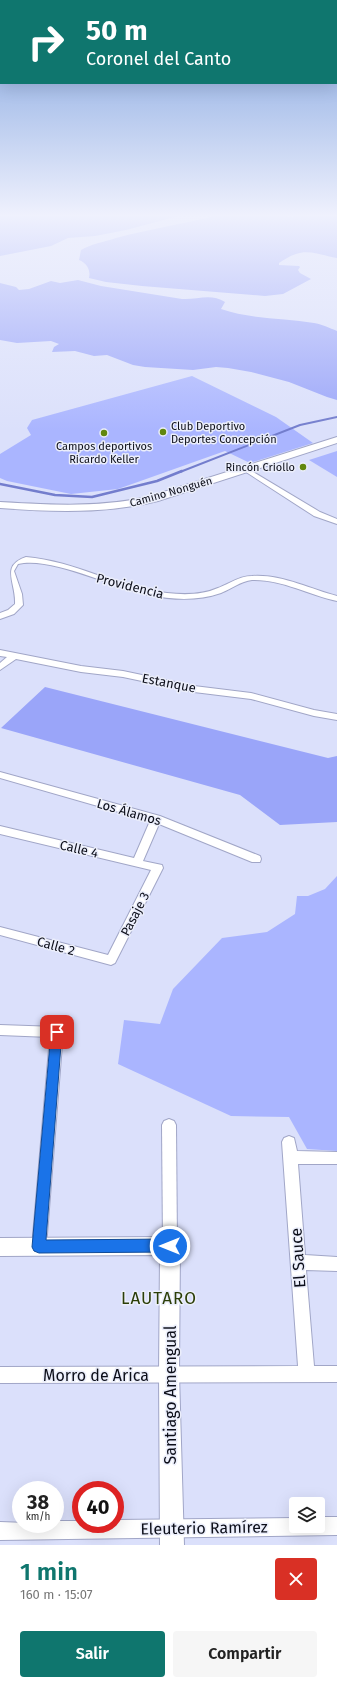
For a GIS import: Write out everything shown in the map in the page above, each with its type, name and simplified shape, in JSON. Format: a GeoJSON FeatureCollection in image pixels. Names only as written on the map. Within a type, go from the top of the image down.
{"type":"FeatureCollection","features":[{"type":"Feature","properties":{"kind":"main road","name":"Camino Nonguén"},"geometry":{"type":"LineString","coordinates":[[0,505],[79,509],[126,506],[154,499],[337,440]]}},
{"type":"Feature","properties":{"kind":"street"},"geometry":{"type":"LineString","coordinates":[[245,469],[317,514],[337,522]]}},
{"type":"Feature","properties":{"kind":"street","name":"Providencia"},"geometry":{"type":"LineString","coordinates":[[0,616],[11,612],[19,605],[18,595],[9,578],[8,572],[10,566],[14,563],[26,559],[48,562],[130,589],[162,595],[187,597],[201,596],[217,592],[242,580],[255,578],[274,581],[337,599]]}},
{"type":"Feature","properties":{"kind":"street","name":"Estanque"},"geometry":{"type":"LineString","coordinates":[[0,652],[81,669],[123,674],[194,689],[251,696],[323,715],[337,717]]}},
{"type":"Feature","properties":{"kind":"street"},"geometry":{"type":"LineString","coordinates":[[0,667],[15,655]]}},
{"type":"Feature","properties":{"kind":"street","name":"Los Álamos"},"geometry":{"type":"LineString","coordinates":[[0,775],[156,819],[256,859]]}},
{"type":"Feature","properties":{"kind":"street"},"geometry":{"type":"LineString","coordinates":[[137,863],[156,819]]}},
{"type":"Feature","properties":{"kind":"street","name":"Calle 4"},"geometry":{"type":"LineString","coordinates":[[0,830],[158,868]]}},
{"type":"Feature","properties":{"kind":"street","name":"Pasaje 3"},"geometry":{"type":"LineString","coordinates":[[111,960],[158,868]]}},
{"type":"Feature","properties":{"kind":"street","name":"Calle 2"},"geometry":{"type":"LineString","coordinates":[[0,931],[111,960]]}},
{"type":"Feature","properties":{"kind":"street"},"geometry":{"type":"LineString","coordinates":[[0,1030],[57,1032],[39,1247]]}},
{"type":"Feature","properties":{"kind":"street","name":"Santiago Amengual"},"geometry":{"type":"LineString","coordinates":[[169,1125],[169,1374],[172,1537]]}},
{"type":"Feature","properties":{"kind":"street","name":"El Sauce"},"geometry":{"type":"LineString","coordinates":[[289,1142],[306,1374]]}},
{"type":"Feature","properties":{"kind":"street"},"geometry":{"type":"LineString","coordinates":[[290,1157],[337,1158]]}},
{"type":"Feature","properties":{"kind":"street"},"geometry":{"type":"LineString","coordinates":[[0,1247],[170,1246]]}},
{"type":"Feature","properties":{"kind":"street"},"geometry":{"type":"LineString","coordinates":[[298,1262],[337,1264]]}},
{"type":"Feature","properties":{"kind":"street","name":"Morro de Arica"},"geometry":{"type":"LineString","coordinates":[[0,1375],[337,1374]]}},
{"type":"Feature","properties":{"kind":"street","name":"Eleuterio Ramírez"},"geometry":{"type":"LineString","coordinates":[[0,1531],[172,1537],[337,1526]]}},
{"type":"Feature","properties":{"kind":"shaded area"},"geometry":{"type":"Polygon","coordinates":[[[0,287],[16,287],[19,290],[34,287],[108,287],[182,299],[209,297],[220,299],[225,302],[221,309],[243,315],[303,321],[323,325],[337,331],[337,400],[289,382],[251,372],[216,367],[193,370],[145,367],[133,365],[107,355],[94,356],[75,351],[52,352],[54,347],[59,344],[51,341],[17,343],[0,340],[0,287]]]}},
{"type":"Feature","properties":{"kind":"shaded area"},"geometry":{"type":"Polygon","coordinates":[[[156,287],[296,287],[283,294],[265,296],[156,287]]]}},
{"type":"Feature","properties":{"kind":"shaded area","name":"Club Deportivo Deportes Concepción"},"geometry":{"type":"Polygon","coordinates":[[[192,376],[276,417],[313,443],[250,463],[225,451],[118,489],[71,494],[7,481],[0,478],[0,454],[31,435],[27,428],[32,420],[192,376]]]}},
{"type":"Feature","properties":{"kind":"shaded area"},"geometry":{"type":"Polygon","coordinates":[[[337,451],[337,477],[309,460],[337,451]]]}},
{"type":"Feature","properties":{"kind":"shaded area"},"geometry":{"type":"Polygon","coordinates":[[[45,687],[328,758],[337,756],[337,822],[280,825],[240,795],[1,728],[45,687]]]}},
{"type":"Feature","properties":{"kind":"shaded area"},"geometry":{"type":"Polygon","coordinates":[[[337,876],[337,1151],[307,1149],[289,1117],[231,1116],[118,1064],[124,1020],[160,1024],[173,989],[222,938],[267,932],[295,914],[297,896],[308,896],[325,889],[337,876]]]}},
{"type":"Feature","properties":{"kind":"waterway"},"geometry":{"type":"LineString","coordinates":[[180,472],[300,425],[337,417]]}},
{"type":"Feature","properties":{"kind":"waterway"},"geometry":{"type":"LineString","coordinates":[[0,484],[55,495],[92,497],[157,481],[182,471]]}},
{"type":"Feature","properties":{"kind":"place","name":"Club Deportivo Deportes Concepción"},"geometry":{"type":"Point","coordinates":[163,432]}},
{"type":"Feature","properties":{"kind":"place","name":"Campos deportivos Ricardo Keller"},"geometry":{"type":"Point","coordinates":[104,433]}},
{"type":"Feature","properties":{"kind":"place","name":"Rincón Criollo"},"geometry":{"type":"Point","coordinates":[303,467]}},
{"type":"Feature","properties":{"kind":"district","name":"LAUTARO"},"geometry":{"type":"Point","coordinates":[159,1298]}},
{"type":"Feature","properties":{"kind":"route"},"geometry":{"type":"LineString","coordinates":[[57,1032],[39,1247],[170,1246]]}}]}
